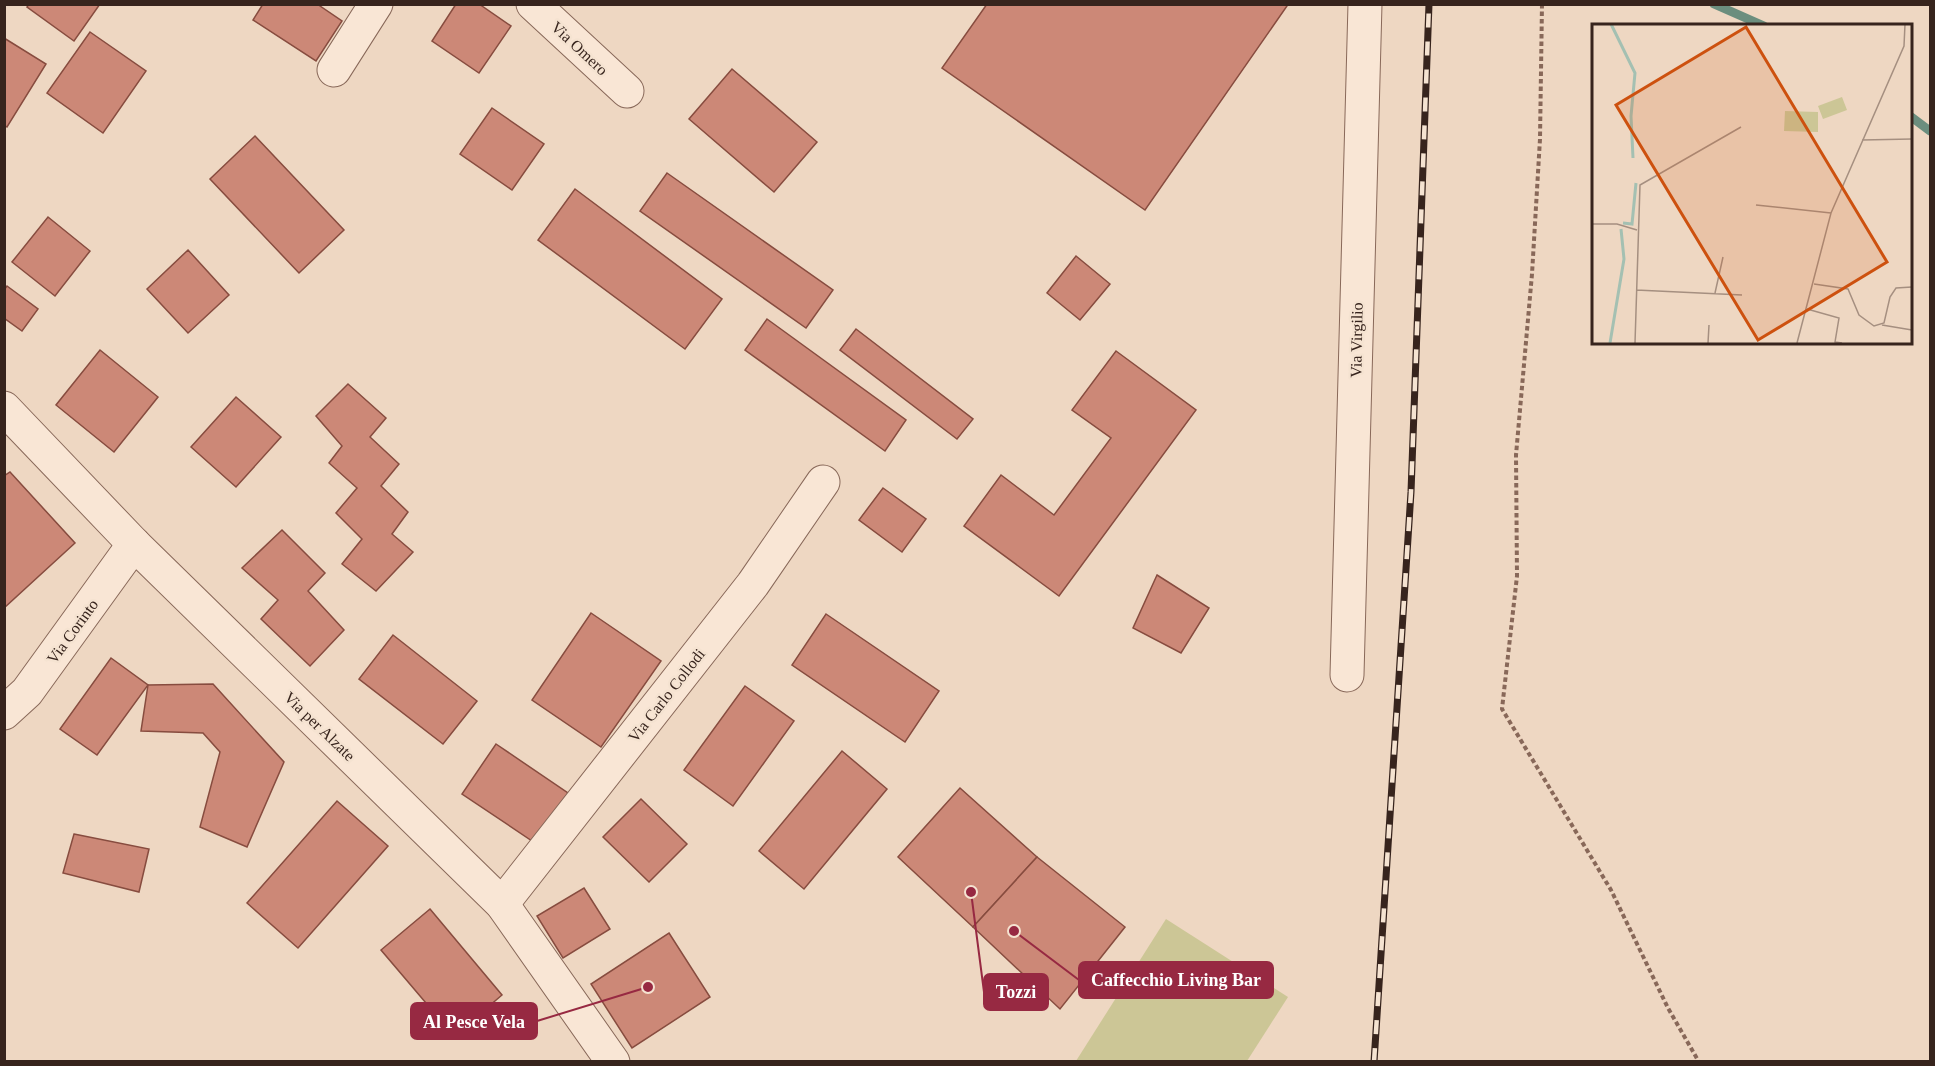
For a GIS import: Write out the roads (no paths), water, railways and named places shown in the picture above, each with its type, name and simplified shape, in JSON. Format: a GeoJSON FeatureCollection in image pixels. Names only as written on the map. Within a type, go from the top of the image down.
{"type":"FeatureCollection","features":[{"type":"Feature","properties":{"kind":"street"},"geometry":{"type":"LineString","coordinates":[[334,70],[376,4]]}},
{"type":"Feature","properties":{"kind":"street","name":"Via Omero"},"geometry":{"type":"LineString","coordinates":[[533,4],[627,91]]}},
{"type":"Feature","properties":{"kind":"street","name":"Via Virgilio"},"geometry":{"type":"LineString","coordinates":[[1347,675],[1365,4]]}},
{"type":"Feature","properties":{"kind":"street","name":"Via per Alzate"},"geometry":{"type":"LineString","coordinates":[[6,413],[134,544],[502,904],[613,1062]]}},
{"type":"Feature","properties":{"kind":"street","name":"Via Carlo Collodi"},"geometry":{"type":"LineString","coordinates":[[502,904],[753,584],[823,482]]}},
{"type":"Feature","properties":{"kind":"street","name":"Via Corinto"},"geometry":{"type":"LineString","coordinates":[[4,713],[27,692],[134,544]]}},
{"type":"Feature","properties":{"kind":"waterway"},"geometry":{"type":"LineString","coordinates":[[1714,4],[1759,24]]}},
{"type":"Feature","properties":{"kind":"waterway"},"geometry":{"type":"LineString","coordinates":[[1911,117],[1930,131]]}},
{"type":"Feature","properties":{"kind":"railway"},"geometry":{"type":"LineString","coordinates":[[1374,1062],[1411,492],[1429,4]]}},
{"type":"Feature","properties":{"kind":"place","name":"Tozzi"},"geometry":{"type":"Point","coordinates":[971,892]}},
{"type":"Feature","properties":{"kind":"place","name":"Caffecchio Living Bar"},"geometry":{"type":"Point","coordinates":[1014,931]}},
{"type":"Feature","properties":{"kind":"place","name":"Al Pesce Vela"},"geometry":{"type":"Point","coordinates":[648,987]}}]}
